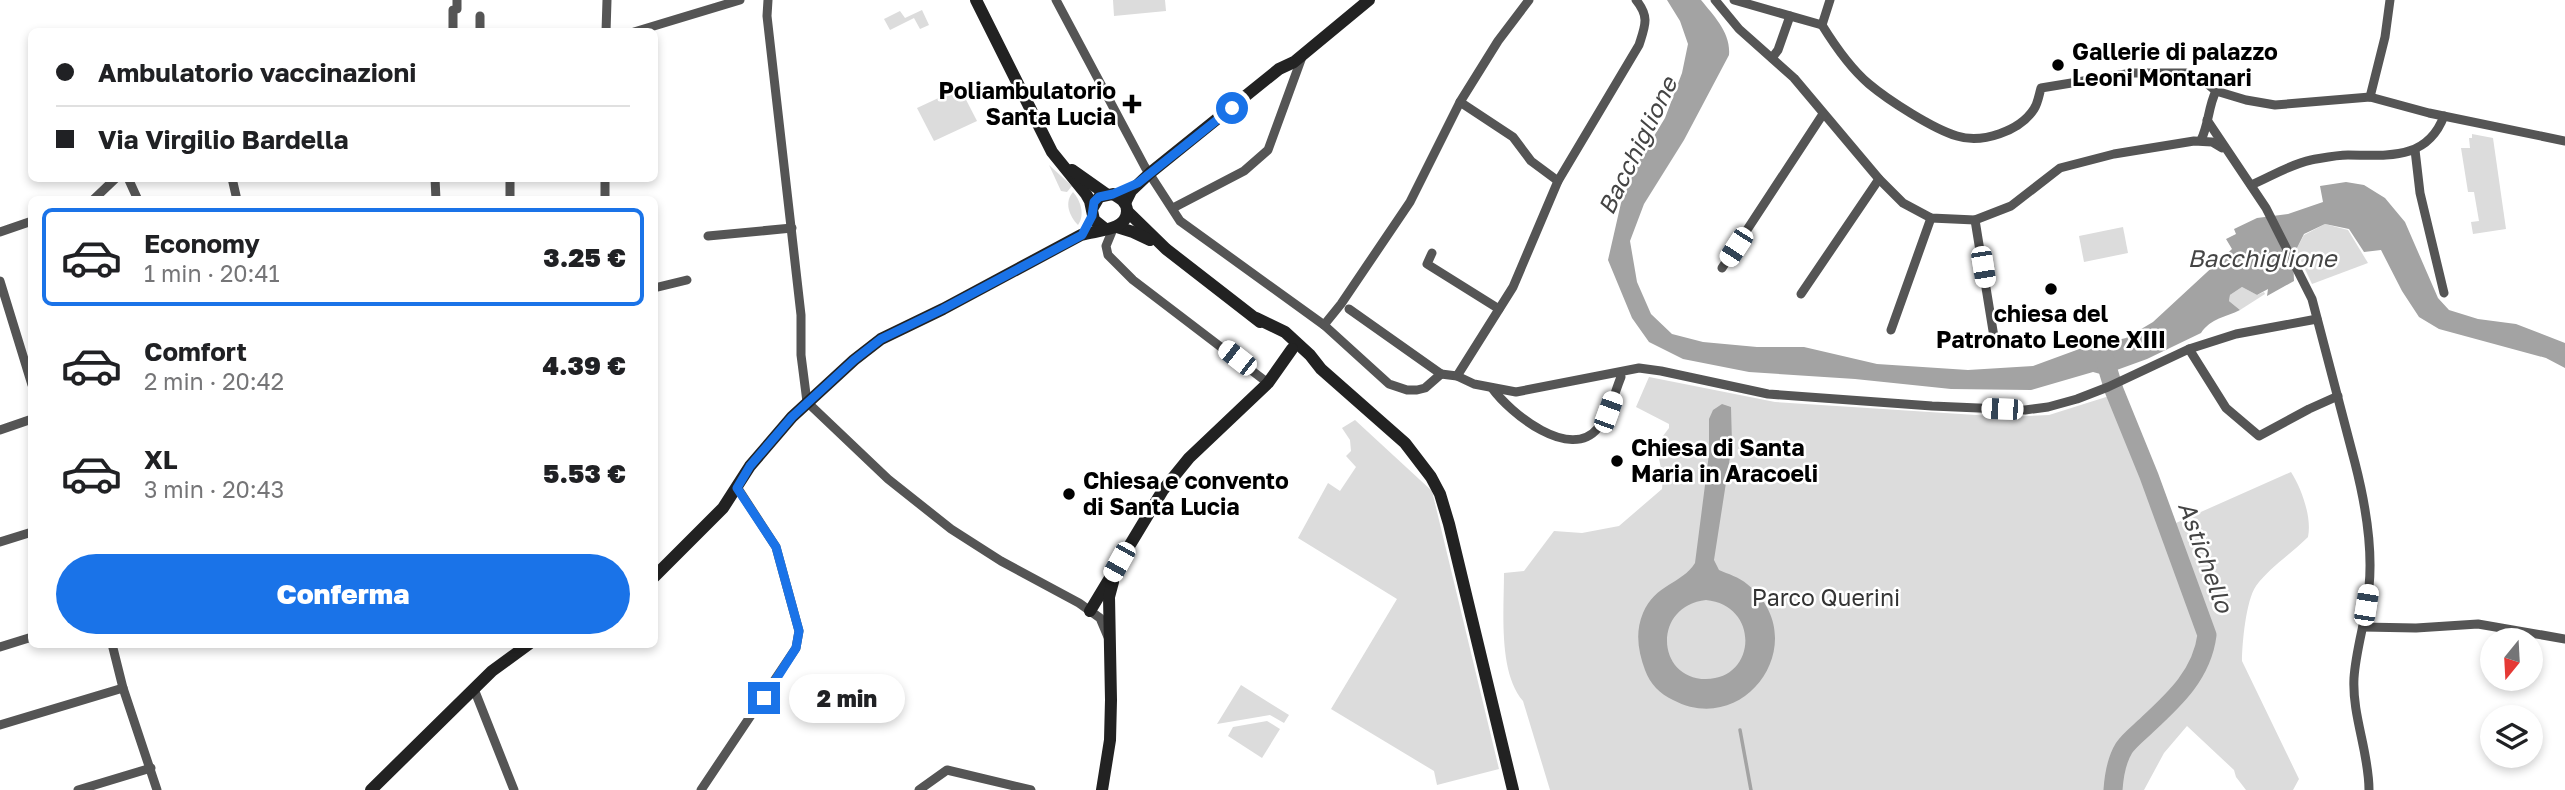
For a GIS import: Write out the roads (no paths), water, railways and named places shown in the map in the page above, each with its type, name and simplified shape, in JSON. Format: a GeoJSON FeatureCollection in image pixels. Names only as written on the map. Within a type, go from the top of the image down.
{"type":"FeatureCollection","features":[{"type":"Feature","properties":{"kind":"main road"},"geometry":{"type":"LineString","coordinates":[[976,0],[1046,141],[1086,194],[1097,224],[1138,233],[1166,249],[1321,369],[1405,443],[1431,477],[1440,494],[1449,524],[1513,790]]}},
{"type":"Feature","properties":{"kind":"main road"},"geometry":{"type":"LineString","coordinates":[[1082,235],[1094,202],[1138,183],[1279,69],[1303,55],[1369,0]]}},
{"type":"Feature","properties":{"kind":"main road"},"geometry":{"type":"LineString","coordinates":[[1060,163],[1110,194],[1166,249]]}},
{"type":"Feature","properties":{"kind":"main road"},"geometry":{"type":"LineString","coordinates":[[658,573],[723,508],[750,466],[807,402],[881,339],[1082,235],[1122,223],[1126,207],[1138,183]]}},
{"type":"Feature","properties":{"kind":"main road"},"geometry":{"type":"LineString","coordinates":[[1256,318],[1285,332],[1321,369]]}},
{"type":"Feature","properties":{"kind":"main road"},"geometry":{"type":"LineString","coordinates":[[1093,613],[1119,562],[1163,490],[1189,458],[1268,383],[1292,349]]}},
{"type":"Feature","properties":{"kind":"main road"},"geometry":{"type":"LineString","coordinates":[[1102,790],[1110,740],[1109,597],[1119,562]]}},
{"type":"Feature","properties":{"kind":"main road"},"geometry":{"type":"LineString","coordinates":[[371,790],[492,671],[524,648]]}},
{"type":"Feature","properties":{"kind":"street"},"geometry":{"type":"LineString","coordinates":[[453,28],[453,10],[457,9],[457,0]]}},
{"type":"Feature","properties":{"kind":"street"},"geometry":{"type":"LineString","coordinates":[[606,28],[607,0]]}},
{"type":"Feature","properties":{"kind":"street"},"geometry":{"type":"LineString","coordinates":[[648,28],[740,0]]}},
{"type":"Feature","properties":{"kind":"street"},"geometry":{"type":"LineString","coordinates":[[768,0],[807,402],[888,479],[950,528],[1100,618],[1111,642]]}},
{"type":"Feature","properties":{"kind":"street"},"geometry":{"type":"LineString","coordinates":[[1056,0],[1150,173],[1180,220],[1324,325],[1389,384],[1417,390],[1425,388],[1441,374]]}},
{"type":"Feature","properties":{"kind":"street"},"geometry":{"type":"LineString","coordinates":[[1324,325],[1410,202],[1460,102],[1498,41],[1529,0]]}},
{"type":"Feature","properties":{"kind":"street"},"geometry":{"type":"LineString","coordinates":[[1457,376],[1513,287],[1558,181],[1639,45],[1646,25],[1645,11],[1636,0]]}},
{"type":"Feature","properties":{"kind":"street"},"geometry":{"type":"LineString","coordinates":[[1715,0],[1727,16],[1794,78],[1879,179],[1903,203],[1931,218],[1975,220],[2011,206],[2060,168],[2103,156],[2201,140],[2212,142],[2226,151]]}},
{"type":"Feature","properties":{"kind":"street"},"geometry":{"type":"LineString","coordinates":[[1822,25],[1830,0]]}},
{"type":"Feature","properties":{"kind":"street"},"geometry":{"type":"LineString","coordinates":[[2370,96],[2385,37],[2390,0]]}},
{"type":"Feature","properties":{"kind":"street"},"geometry":{"type":"LineString","coordinates":[[1727,16],[1739,2],[1822,25],[1863,79],[1879,92],[1948,132],[1968,138],[1991,137],[2006,131],[2034,109],[2041,88],[2132,74],[2186,73],[2203,80],[2216,91],[2246,100],[2275,105],[2370,96],[2444,117],[2565,141]]}},
{"type":"Feature","properties":{"kind":"street"},"geometry":{"type":"LineString","coordinates":[[480,16],[480,28]]}},
{"type":"Feature","properties":{"kind":"street"},"geometry":{"type":"LineString","coordinates":[[1772,58],[1778,50],[1790,16]]}},
{"type":"Feature","properties":{"kind":"street"},"geometry":{"type":"LineString","coordinates":[[1172,208],[1244,172],[1268,150],[1303,55]]}},
{"type":"Feature","properties":{"kind":"street"},"geometry":{"type":"LineString","coordinates":[[1279,69],[1293,81]]}},
{"type":"Feature","properties":{"kind":"street"},"geometry":{"type":"LineString","coordinates":[[2201,140],[2209,106],[2216,91]]}},
{"type":"Feature","properties":{"kind":"street"},"geometry":{"type":"LineString","coordinates":[[1460,102],[1513,137],[1531,161],[1558,181]]}},
{"type":"Feature","properties":{"kind":"street"},"geometry":{"type":"LineString","coordinates":[[1722,268],[1823,114]]}},
{"type":"Feature","properties":{"kind":"street"},"geometry":{"type":"LineString","coordinates":[[2251,184],[2308,160],[2346,155],[2389,155],[2415,150],[2439,129],[2444,117]]}},
{"type":"Feature","properties":{"kind":"street"},"geometry":{"type":"LineString","coordinates":[[2207,120],[2266,208],[2304,280],[2317,319],[2361,488],[2370,586],[2354,678],[2355,702],[2369,769],[2368,790]]}},
{"type":"Feature","properties":{"kind":"street"},"geometry":{"type":"LineString","coordinates":[[2415,150],[2420,193],[2444,293]]}},
{"type":"Feature","properties":{"kind":"street"},"geometry":{"type":"LineString","coordinates":[[1801,294],[1879,179]]}},
{"type":"Feature","properties":{"kind":"street"},"geometry":{"type":"LineString","coordinates":[[97,196],[112,182]]}},
{"type":"Feature","properties":{"kind":"street"},"geometry":{"type":"LineString","coordinates":[[1891,330],[1931,218]]}},
{"type":"Feature","properties":{"kind":"street"},"geometry":{"type":"LineString","coordinates":[[1975,220],[1994,337]]}},
{"type":"Feature","properties":{"kind":"street"},"geometry":{"type":"LineString","coordinates":[[0,232],[28,222]]}},
{"type":"Feature","properties":{"kind":"street"},"geometry":{"type":"LineString","coordinates":[[708,236],[792,228]]}},
{"type":"Feature","properties":{"kind":"street"},"geometry":{"type":"LineString","coordinates":[[1111,228],[1106,246],[1111,259],[1133,280],[1268,383]]}},
{"type":"Feature","properties":{"kind":"street"},"geometry":{"type":"LineString","coordinates":[[1432,253],[1427,264],[1499,309]]}},
{"type":"Feature","properties":{"kind":"street"},"geometry":{"type":"LineString","coordinates":[[658,287],[687,280]]}},
{"type":"Feature","properties":{"kind":"street"},"geometry":{"type":"LineString","coordinates":[[0,281],[28,373]]}},
{"type":"Feature","properties":{"kind":"street"},"geometry":{"type":"LineString","coordinates":[[1349,309],[1441,374],[1457,376],[1492,388],[1516,391],[1639,368],[1765,393],[1931,406],[2025,410],[2049,407],[2108,387],[2189,349],[2236,334],[2317,319]]}},
{"type":"Feature","properties":{"kind":"street"},"geometry":{"type":"LineString","coordinates":[[0,324],[11,320]]}},
{"type":"Feature","properties":{"kind":"street"},"geometry":{"type":"LineString","coordinates":[[2189,349],[2226,408],[2259,436],[2338,396]]}},
{"type":"Feature","properties":{"kind":"street"},"geometry":{"type":"LineString","coordinates":[[1492,388],[1503,404],[1528,423],[1559,437],[1582,439],[1597,430],[1608,412],[1621,377]]}},
{"type":"Feature","properties":{"kind":"street"},"geometry":{"type":"LineString","coordinates":[[0,430],[28,420]]}},
{"type":"Feature","properties":{"kind":"street"},"geometry":{"type":"LineString","coordinates":[[702,790],[796,648],[799,631],[776,547],[737,488]]}},
{"type":"Feature","properties":{"kind":"street"},"geometry":{"type":"LineString","coordinates":[[0,542],[28,533]]}},
{"type":"Feature","properties":{"kind":"street"},"geometry":{"type":"LineString","coordinates":[[1093,613],[1109,609]]}},
{"type":"Feature","properties":{"kind":"street"},"geometry":{"type":"LineString","coordinates":[[2363,627],[2416,628],[2478,624],[2565,639]]}},
{"type":"Feature","properties":{"kind":"street"},"geometry":{"type":"LineString","coordinates":[[0,647],[28,638]]}},
{"type":"Feature","properties":{"kind":"street"},"geometry":{"type":"LineString","coordinates":[[113,648],[123,688],[158,790]]}},
{"type":"Feature","properties":{"kind":"street"},"geometry":{"type":"LineString","coordinates":[[0,725],[123,688]]}},
{"type":"Feature","properties":{"kind":"street"},"geometry":{"type":"LineString","coordinates":[[474,689],[514,790]]}},
{"type":"Feature","properties":{"kind":"street"},"geometry":{"type":"LineString","coordinates":[[78,790],[151,768]]}},
{"type":"Feature","properties":{"kind":"street"},"geometry":{"type":"LineString","coordinates":[[919,790],[947,770],[1031,790]]}},
{"type":"Feature","properties":{"kind":"street"},"geometry":{"type":"LineString","coordinates":[[985,790],[988,778]]}},
{"type":"Feature","properties":{"kind":"water","name":"Bacchiglione"},"geometry":{"type":"Polygon","coordinates":[[[1667,0],[1701,0],[1721,25],[1729,47],[1729,55],[1684,140],[1644,204],[1630,241],[1637,282],[1651,314],[1672,334],[1703,342],[1757,347],[1804,347],[1877,364],[1968,370],[2033,366],[2082,348],[2126,338],[2153,322],[2232,249],[2226,239],[2236,234],[2234,229],[2257,218],[2288,214],[2323,202],[2320,186],[2346,182],[2364,185],[2385,198],[2405,222],[2438,298],[2449,310],[2478,319],[2516,324],[2565,343],[2565,368],[2546,358],[2439,329],[2419,317],[2381,250],[2364,252],[2349,229],[2325,224],[2304,234],[2293,256],[2294,281],[2267,296],[2268,289],[2257,295],[2242,287],[2230,295],[2229,301],[2240,310],[2214,321],[2201,333],[2147,359],[2104,375],[2093,372],[2031,390],[1951,389],[1749,372],[1683,359],[1649,342],[1632,318],[1608,260],[1621,203],[1637,164],[1665,118],[1682,73],[1688,44],[1680,21],[1667,0]]]}},
{"type":"Feature","properties":{"kind":"water"},"geometry":{"type":"Polygon","coordinates":[[[1722,404],[1731,407],[1732,444],[1714,560],[1719,570],[1747,584],[1766,606],[1775,630],[1773,655],[1763,677],[1747,695],[1725,706],[1700,708],[1673,700],[1653,684],[1643,663],[1638,634],[1648,603],[1661,590],[1683,576],[1695,563],[1709,454],[1709,419],[1713,410],[1722,404]],[[1706,600],[1688,605],[1676,615],[1669,628],[1667,642],[1670,656],[1677,667],[1689,676],[1706,679],[1723,676],[1735,667],[1743,655],[1743,627],[1736,614],[1724,605],[1706,600]]]}},
{"type":"Feature","properties":{"kind":"waterway","name":"Astichello"},"geometry":{"type":"LineString","coordinates":[[2105,360],[2207,635],[2199,662],[2186,685],[2124,748],[2116,768],[2113,790]]}},
{"type":"Feature","properties":{"kind":"waterway"},"geometry":{"type":"LineString","coordinates":[[1740,730],[1751,790]]}},
{"type":"Feature","properties":{"kind":"place","name":"Gallerie di palazzo Leoni Montanari"},"geometry":{"type":"Point","coordinates":[2058,65]}},
{"type":"Feature","properties":{"kind":"place","name":"Poliambulatorio Santa Lucia"},"geometry":{"type":"Point","coordinates":[1132,104]}},
{"type":"Feature","properties":{"kind":"place","name":"chiesa del Patronato Leone XIII"},"geometry":{"type":"Point","coordinates":[2051,289]}},
{"type":"Feature","properties":{"kind":"place","name":"Chiesa di Santa Maria in Aracoeli"},"geometry":{"type":"Point","coordinates":[1617,461]}},
{"type":"Feature","properties":{"kind":"place","name":"Chiesa e convento di Santa Lucia"},"geometry":{"type":"Point","coordinates":[1069,494]}},
{"type":"Feature","properties":{"kind":"park label","name":"Parco Querini"},"geometry":{"type":"Point","coordinates":[1826,598]}}]}
